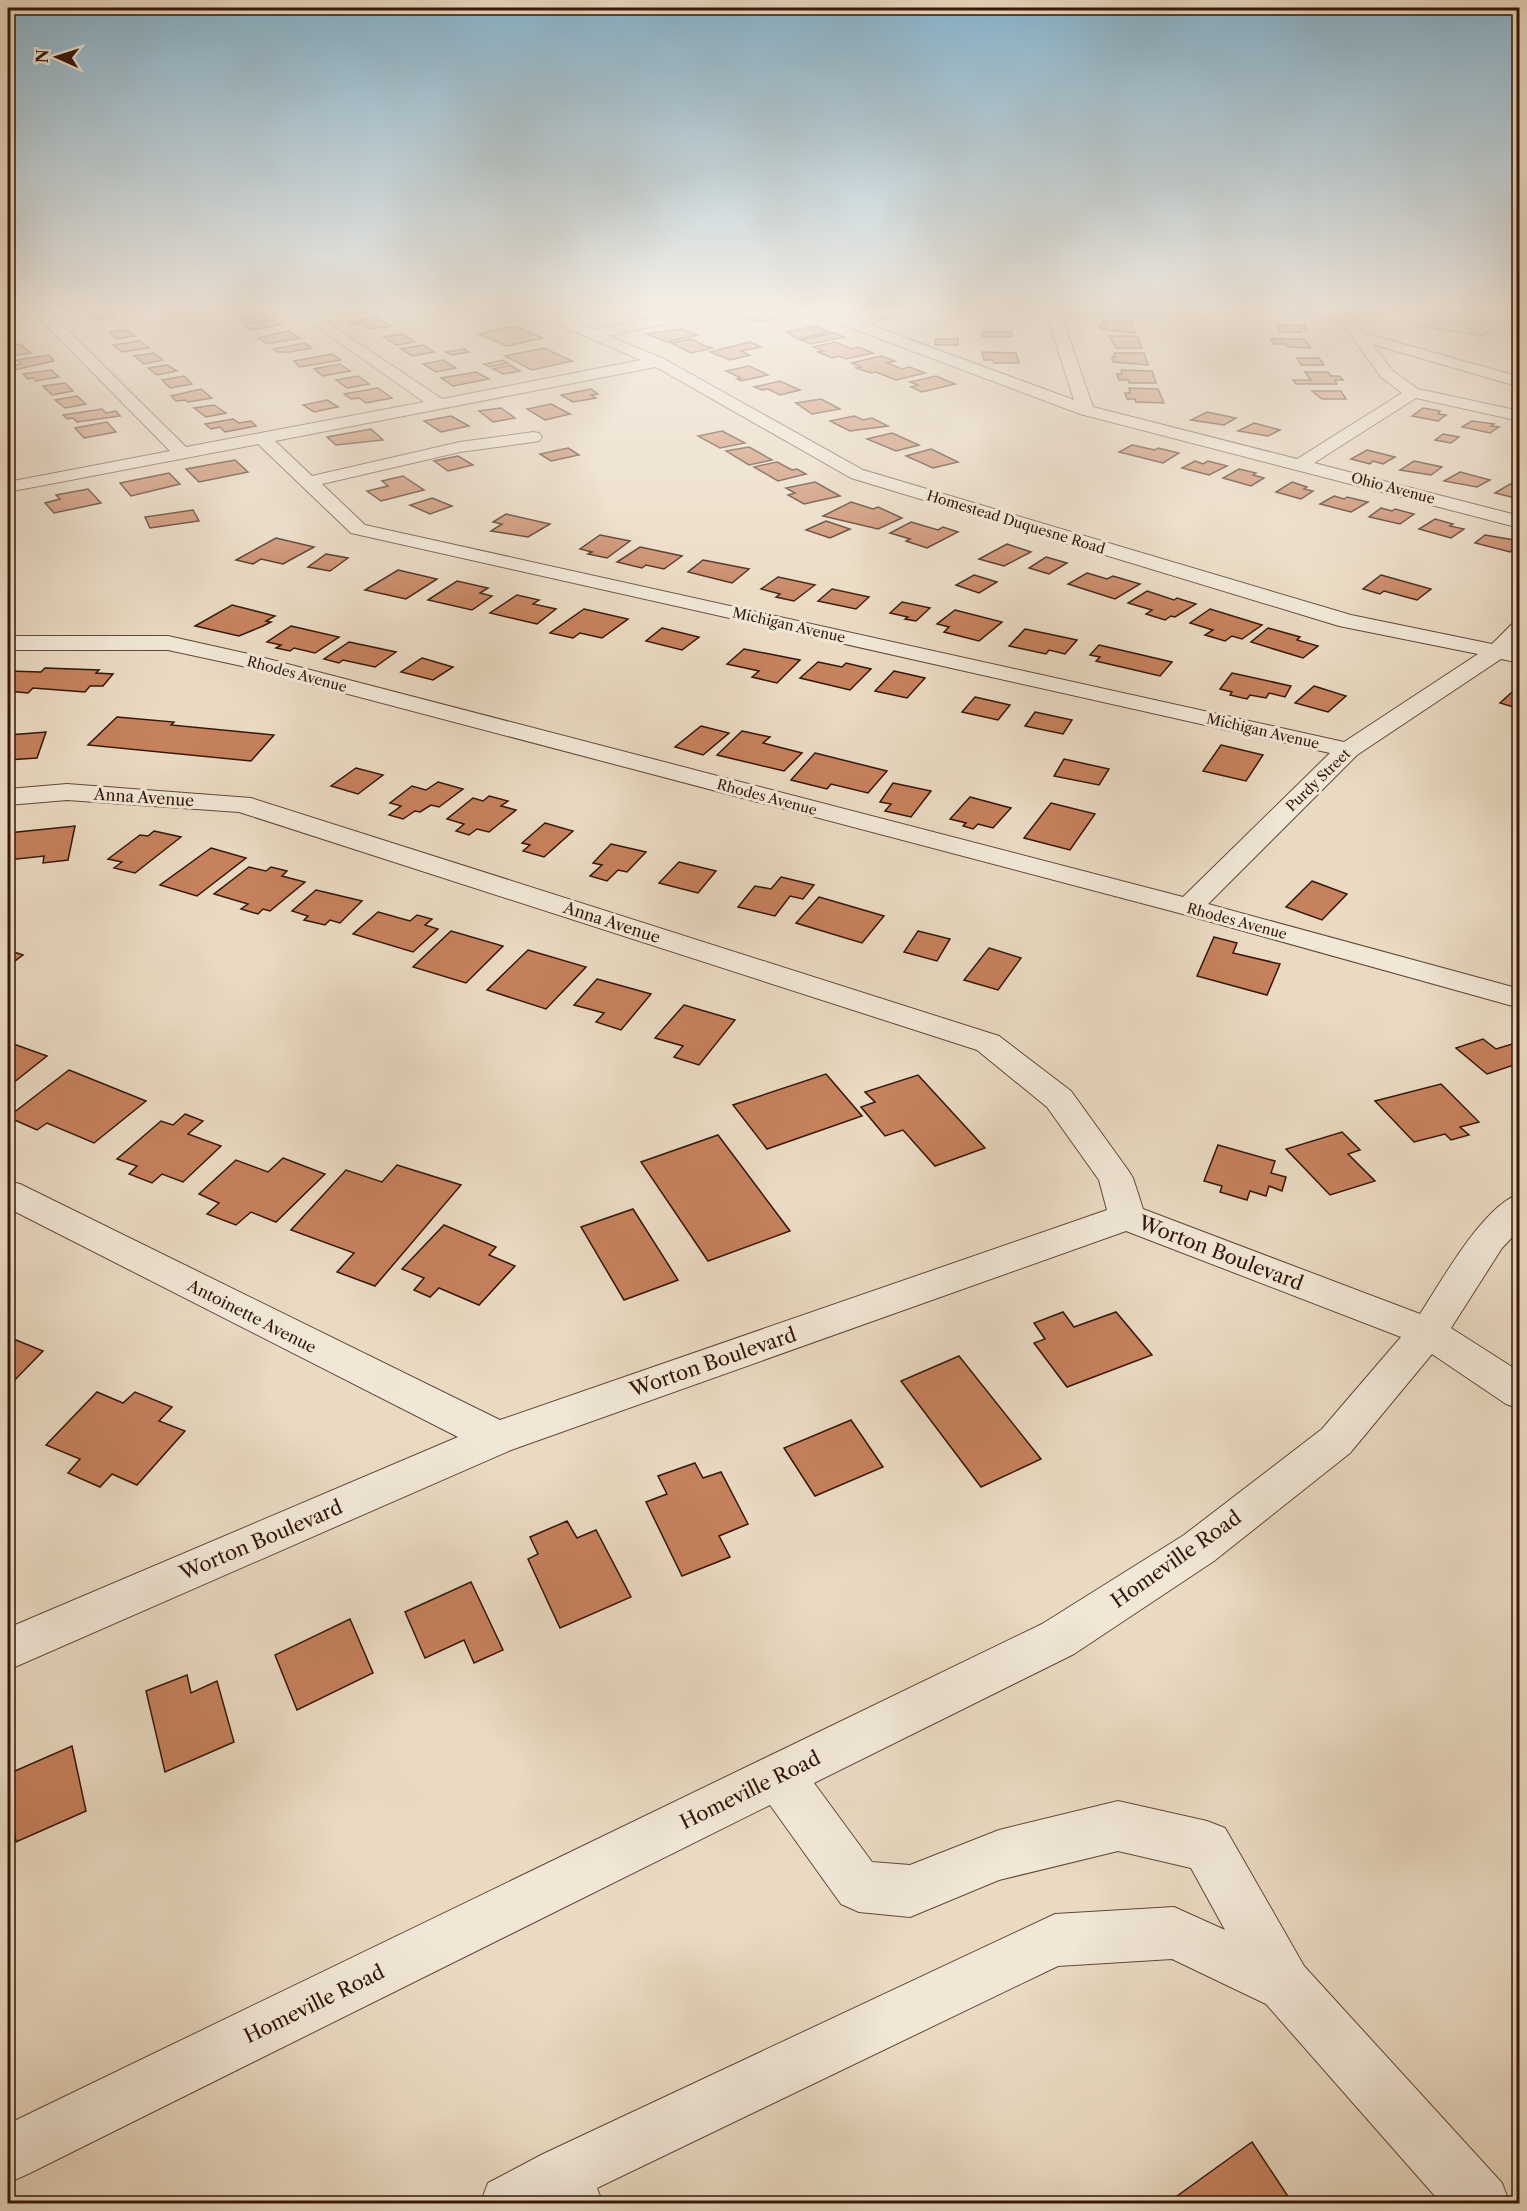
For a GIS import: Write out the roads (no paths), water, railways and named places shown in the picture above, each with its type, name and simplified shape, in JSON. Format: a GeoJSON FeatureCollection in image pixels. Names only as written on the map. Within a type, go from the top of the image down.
{"type":"FeatureCollection","features":[{"type":"Feature","properties":{"kind":"street"},"geometry":{"type":"LineString","coordinates":[[144,415],[182,453]]}},
{"type":"Feature","properties":{"kind":"street"},"geometry":{"type":"LineString","coordinates":[[8,487],[377,415]]}},
{"type":"Feature","properties":{"kind":"street","name":"Homestead Duquesne Road"},"geometry":{"type":"LineString","coordinates":[[752,415],[857,474],[1347,621],[1508,654]]}},
{"type":"Feature","properties":{"kind":"street","name":"Ohio Avenue"},"geometry":{"type":"LineString","coordinates":[[1107,415],[1520,522]]}},
{"type":"Feature","properties":{"kind":"street"},"geometry":{"type":"LineString","coordinates":[[1301,464],[1378,415]]}},
{"type":"Feature","properties":{"kind":"street"},"geometry":{"type":"LineString","coordinates":[[308,482],[460,447],[533,437]]}},
{"type":"Feature","properties":{"kind":"street","name":"Michigan Avenue"},"geometry":{"type":"LineString","coordinates":[[263,439],[358,529],[1348,750]]}},
{"type":"Feature","properties":{"kind":"street","name":"Purdy Street"},"geometry":{"type":"LineString","coordinates":[[1189,907],[1348,750],[1508,654],[1520,629]]}},
{"type":"Feature","properties":{"kind":"street","name":"Rhodes Avenue"},"geometry":{"type":"LineString","coordinates":[[8,643],[168,643],[245,660],[1189,907],[1520,999]]}},
{"type":"Feature","properties":{"kind":"street","name":"Anna Avenue"},"geometry":{"type":"LineString","coordinates":[[8,797],[67,792],[242,804],[988,1043],[1059,1099],[1116,1178],[1127,1216]]}},
{"type":"Feature","properties":{"kind":"street","name":"Antoinette Avenue"},"geometry":{"type":"LineString","coordinates":[[8,1194],[497,1438]]}},
{"type":"Feature","properties":{"kind":"street"},"geometry":{"type":"LineString","coordinates":[[1520,1206],[1489,1239],[1428,1332],[1520,1393]]}},
{"type":"Feature","properties":{"kind":"street","name":"Worton Boulevard"},"geometry":{"type":"LineString","coordinates":[[8,1649],[497,1438],[1127,1216],[1428,1332]]}},
{"type":"Feature","properties":{"kind":"street","name":"Homeville Road"},"geometry":{"type":"LineString","coordinates":[[8,2154],[1058,1639],[1199,1548],[1336,1441],[1428,1332]]}},
{"type":"Feature","properties":{"kind":"street"},"geometry":{"type":"LineString","coordinates":[[779,1776],[859,1886],[910,1891],[999,1855],[1118,1826],[1207,1846],[1285,1985],[1481,2204]]}},
{"type":"Feature","properties":{"kind":"street"},"geometry":{"type":"LineString","coordinates":[[509,2204],[568,2189],[1055,1940],[1174,1933],[1285,1985]]}}]}
